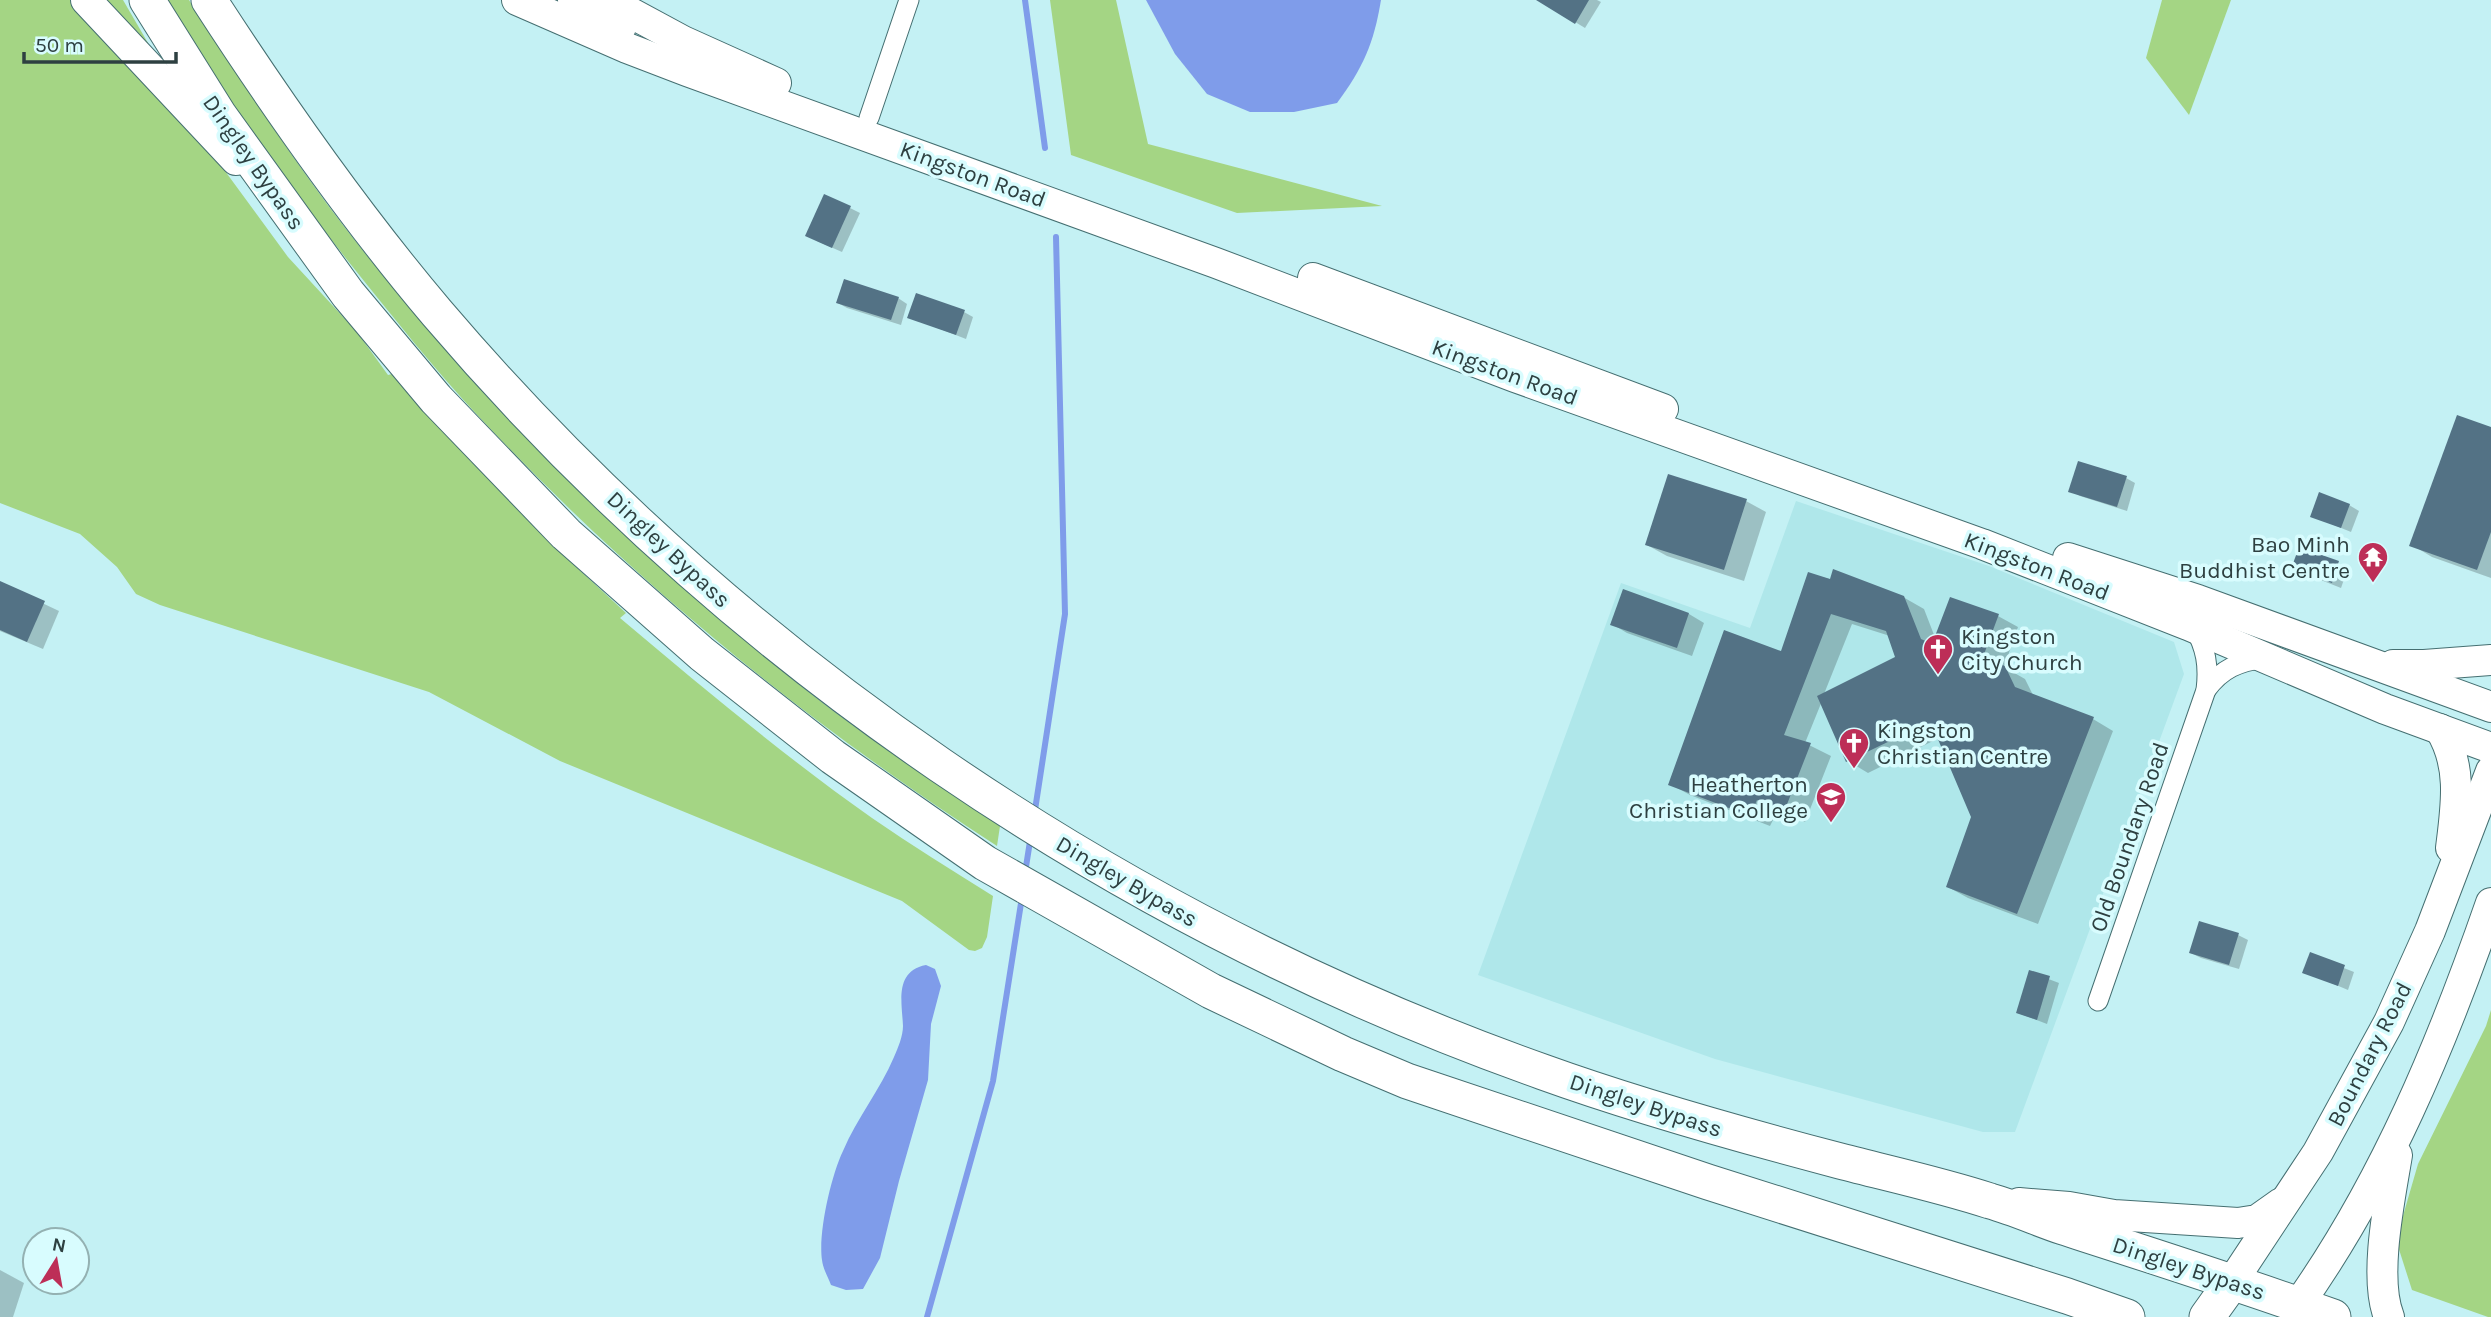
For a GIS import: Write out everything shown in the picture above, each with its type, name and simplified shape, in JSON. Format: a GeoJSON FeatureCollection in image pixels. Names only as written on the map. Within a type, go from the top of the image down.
{"type":"FeatureCollection","features":[{"type":"Feature","properties":{"kind":"highway","name":"Dingley Bypass"},"geometry":{"type":"LineString","coordinates":[[147,0],[219,115],[348,294],[436,399],[566,534],[702,654],[833,757],[985,863],[1211,991],[1343,1054],[1407,1081],[1695,1178],[2127,1317]]}},
{"type":"Feature","properties":{"kind":"highway","name":"Dingley Bypass"},"geometry":{"type":"LineString","coordinates":[[209,0],[306,144],[391,257],[479,361],[539,425],[653,537],[761,632],[905,741],[1068,848],[1195,920],[1282,964],[1407,1020],[1544,1073],[1738,1134],[1991,1201],[2232,1282],[2294,1311],[2333,1317]]}},
{"type":"Feature","properties":{"kind":"highway","name":"Boundary Road"},"geometry":{"type":"LineString","coordinates":[[2207,1317],[2232,1282]]}},
{"type":"Feature","properties":{"kind":"main road"},"geometry":{"type":"LineString","coordinates":[[86,0],[307,237]]}},
{"type":"Feature","properties":{"kind":"main road","name":"Kingston Road"},"geometry":{"type":"LineString","coordinates":[[517,0],[627,48],[866,126],[1435,322],[2036,547],[2198,600],[2491,707]]}},
{"type":"Feature","properties":{"kind":"main road"},"geometry":{"type":"LineString","coordinates":[[573,0],[627,31],[627,48]]}},
{"type":"Feature","properties":{"kind":"main road","name":"Kingston Road"},"geometry":{"type":"LineString","coordinates":[[607,0],[683,41],[866,126],[1515,377],[1982,544],[2194,627],[2333,688],[2491,748]]}},
{"type":"Feature","properties":{"kind":"main road"},"geometry":{"type":"LineString","coordinates":[[2365,662],[2415,666],[2491,660]]}},
{"type":"Feature","properties":{"kind":"main road"},"geometry":{"type":"LineString","coordinates":[[2440,729],[2450,751],[2457,799],[2445,891]]}},
{"type":"Feature","properties":{"kind":"main road","name":"Boundary Road"},"geometry":{"type":"LineString","coordinates":[[2232,1282],[2292,1194],[2366,1067],[2394,1010],[2445,891],[2491,771]]}},
{"type":"Feature","properties":{"kind":"main road"},"geometry":{"type":"LineString","coordinates":[[2294,1311],[2329,1262],[2401,1130],[2440,1041],[2491,903]]}},
{"type":"Feature","properties":{"kind":"main road"},"geometry":{"type":"LineString","coordinates":[[2389,1317],[2383,1292],[2384,1240],[2401,1130]]}},
{"type":"Feature","properties":{"kind":"main road"},"geometry":{"type":"LineString","coordinates":[[1991,1201],[2069,1207],[2114,1215],[2238,1223],[2257,1220],[2292,1194]]}},
{"type":"Feature","properties":{"kind":"main road"},"geometry":{"type":"LineString","coordinates":[[2067,1296],[2094,1317]]}},
{"type":"Feature","properties":{"kind":"street"},"geometry":{"type":"LineString","coordinates":[[866,126],[909,0]]}},
{"type":"Feature","properties":{"kind":"street","name":"Old Boundary Road"},"geometry":{"type":"LineString","coordinates":[[2098,1001],[2206,690],[2207,659],[2194,627]]}},
{"type":"Feature","properties":{"kind":"street","name":"Old Boundary Road"},"geometry":{"type":"LineString","coordinates":[[2206,690],[2214,679],[2230,667],[2265,658]]}},
{"type":"Feature","properties":{"kind":"shaded area","name":"Heatherton Christian College"},"geometry":{"type":"Polygon","coordinates":[[[1796,501],[1989,566],[2174,642],[2184,674],[2015,1132],[1983,1132],[1715,1059],[1478,975],[1621,583],[1750,628],[1796,501]]]}},
{"type":"Feature","properties":{"kind":"green space"},"geometry":{"type":"Polygon","coordinates":[[[0,0],[76,0],[214,156],[288,257],[357,332],[388,375],[392,374],[545,538],[626,613],[620,618],[744,721],[839,794],[993,896],[987,937],[982,948],[969,950],[902,901],[560,761],[429,692],[160,605],[136,594],[117,567],[80,534],[0,503],[0,0]]]}},
{"type":"Feature","properties":{"kind":"green space"},"geometry":{"type":"Polygon","coordinates":[[[100,0],[123,0],[148,43],[144,46],[100,0]]]}},
{"type":"Feature","properties":{"kind":"green space"},"geometry":{"type":"Polygon","coordinates":[[[167,0],[189,0],[327,204],[430,332],[542,453],[660,567],[785,673],[864,733],[1000,826],[997,846],[858,751],[725,648],[599,537],[480,418],[399,324],[278,169],[232,103],[167,0]]]}},
{"type":"Feature","properties":{"kind":"green space"},"geometry":{"type":"Polygon","coordinates":[[[1050,0],[1116,0],[1148,144],[1382,206],[1237,213],[1071,155],[1050,0]]]}},
{"type":"Feature","properties":{"kind":"green space"},"geometry":{"type":"Polygon","coordinates":[[[2162,0],[2231,0],[2189,115],[2146,58],[2162,0]]]}},
{"type":"Feature","properties":{"kind":"green space"},"geometry":{"type":"Polygon","coordinates":[[[2491,1010],[2491,1317],[2488,1317],[2412,1290],[2396,1240],[2418,1164],[2486,1026],[2491,1010]]]}},
{"type":"Feature","properties":{"kind":"water"},"geometry":{"type":"Polygon","coordinates":[[[1146,0],[1381,0],[1366,54],[1337,103],[1294,112],[1250,112],[1207,94],[1175,54],[1146,0]]]}},
{"type":"Feature","properties":{"kind":"water"},"geometry":{"type":"Polygon","coordinates":[[[926,965],[935,969],[941,986],[931,1024],[928,1080],[880,1258],[863,1289],[846,1290],[831,1285],[822,1260],[822,1235],[830,1189],[838,1162],[849,1139],[899,1046],[903,1030],[901,998],[904,981],[916,968],[926,965]]]}},
{"type":"Feature","properties":{"kind":"building"},"geometry":{"type":"Polygon","coordinates":[[[1536,0],[1589,0],[1575,24],[1536,0]]]}},
{"type":"Feature","properties":{"kind":"building"},"geometry":{"type":"Polygon","coordinates":[[[824,194],[851,206],[832,248],[805,236],[824,194]]]}},
{"type":"Feature","properties":{"kind":"building"},"geometry":{"type":"Polygon","coordinates":[[[844,279],[899,297],[891,320],[836,303],[844,279]]]}},
{"type":"Feature","properties":{"kind":"building"},"geometry":{"type":"Polygon","coordinates":[[[916,293],[965,310],[956,335],[907,318],[916,293]]]}},
{"type":"Feature","properties":{"kind":"building"},"geometry":{"type":"Polygon","coordinates":[[[2457,415],[2491,427],[2491,532],[2477,570],[2409,546],[2457,415]]]}},
{"type":"Feature","properties":{"kind":"building"},"geometry":{"type":"Polygon","coordinates":[[[2078,461],[2127,476],[2117,507],[2068,492],[2078,461]]]}},
{"type":"Feature","properties":{"kind":"building"},"geometry":{"type":"Polygon","coordinates":[[[1668,474],[1747,499],[1724,570],[1645,545],[1668,474]]]}},
{"type":"Feature","properties":{"kind":"building"},"geometry":{"type":"Polygon","coordinates":[[[2319,492],[2350,504],[2341,528],[2310,517],[2319,492]]]}},
{"type":"Feature","properties":{"kind":"building"},"geometry":{"type":"Polygon","coordinates":[[[2299,547],[2339,561],[2332,583],[2291,569],[2299,547]]]}},
{"type":"Feature","properties":{"kind":"building"},"geometry":{"type":"Polygon","coordinates":[[[1833,569],[1904,596],[1921,639],[1932,644],[1950,597],[1999,614],[1983,657],[2005,666],[2015,687],[2094,717],[2017,914],[1946,887],[1971,817],[1937,737],[1915,729],[1846,762],[1817,696],[1895,657],[1886,631],[1831,614],[1784,735],[1811,743],[1784,812],[1757,800],[1750,816],[1668,785],[1724,630],[1781,651],[1808,572],[1830,579],[1833,569]]]}},
{"type":"Feature","properties":{"kind":"building"},"geometry":{"type":"Polygon","coordinates":[[[0,581],[45,601],[27,642],[0,630],[0,581]]]}},
{"type":"Feature","properties":{"kind":"building"},"geometry":{"type":"Polygon","coordinates":[[[1623,589],[1689,613],[1677,648],[1610,625],[1623,589]]]}},
{"type":"Feature","properties":{"kind":"building"},"geometry":{"type":"Polygon","coordinates":[[[2199,921],[2239,933],[2229,965],[2189,953],[2199,921]]]}},
{"type":"Feature","properties":{"kind":"building"},"geometry":{"type":"Polygon","coordinates":[[[2310,952],[2345,965],[2338,986],[2302,973],[2310,952]]]}},
{"type":"Feature","properties":{"kind":"building"},"geometry":{"type":"Polygon","coordinates":[[[2029,970],[2050,976],[2037,1020],[2016,1013],[2029,970]]]}},
{"type":"Feature","properties":{"kind":"waterway"},"geometry":{"type":"LineString","coordinates":[[1025,0],[1045,148]]}},
{"type":"Feature","properties":{"kind":"waterway"},"geometry":{"type":"LineString","coordinates":[[1035,810],[1065,614],[1056,237]]}},
{"type":"Feature","properties":{"kind":"waterway"},"geometry":{"type":"LineString","coordinates":[[1025,873],[1031,835]]}},
{"type":"Feature","properties":{"kind":"waterway"},"geometry":{"type":"LineString","coordinates":[[927,1317],[993,1081],[1022,897]]}},
{"type":"Feature","properties":{"kind":"place","name":"Bao Minh Buddhist Centre"},"geometry":{"type":"Point","coordinates":[2373,584]}},
{"type":"Feature","properties":{"kind":"place","name":"Kingston City Church"},"geometry":{"type":"Point","coordinates":[1938,676]}},
{"type":"Feature","properties":{"kind":"place","name":"Kingston Christian Centre"},"geometry":{"type":"Point","coordinates":[1854,770]}},
{"type":"Feature","properties":{"kind":"place","name":"Heatherton Christian College"},"geometry":{"type":"Point","coordinates":[1831,824]}}]}
